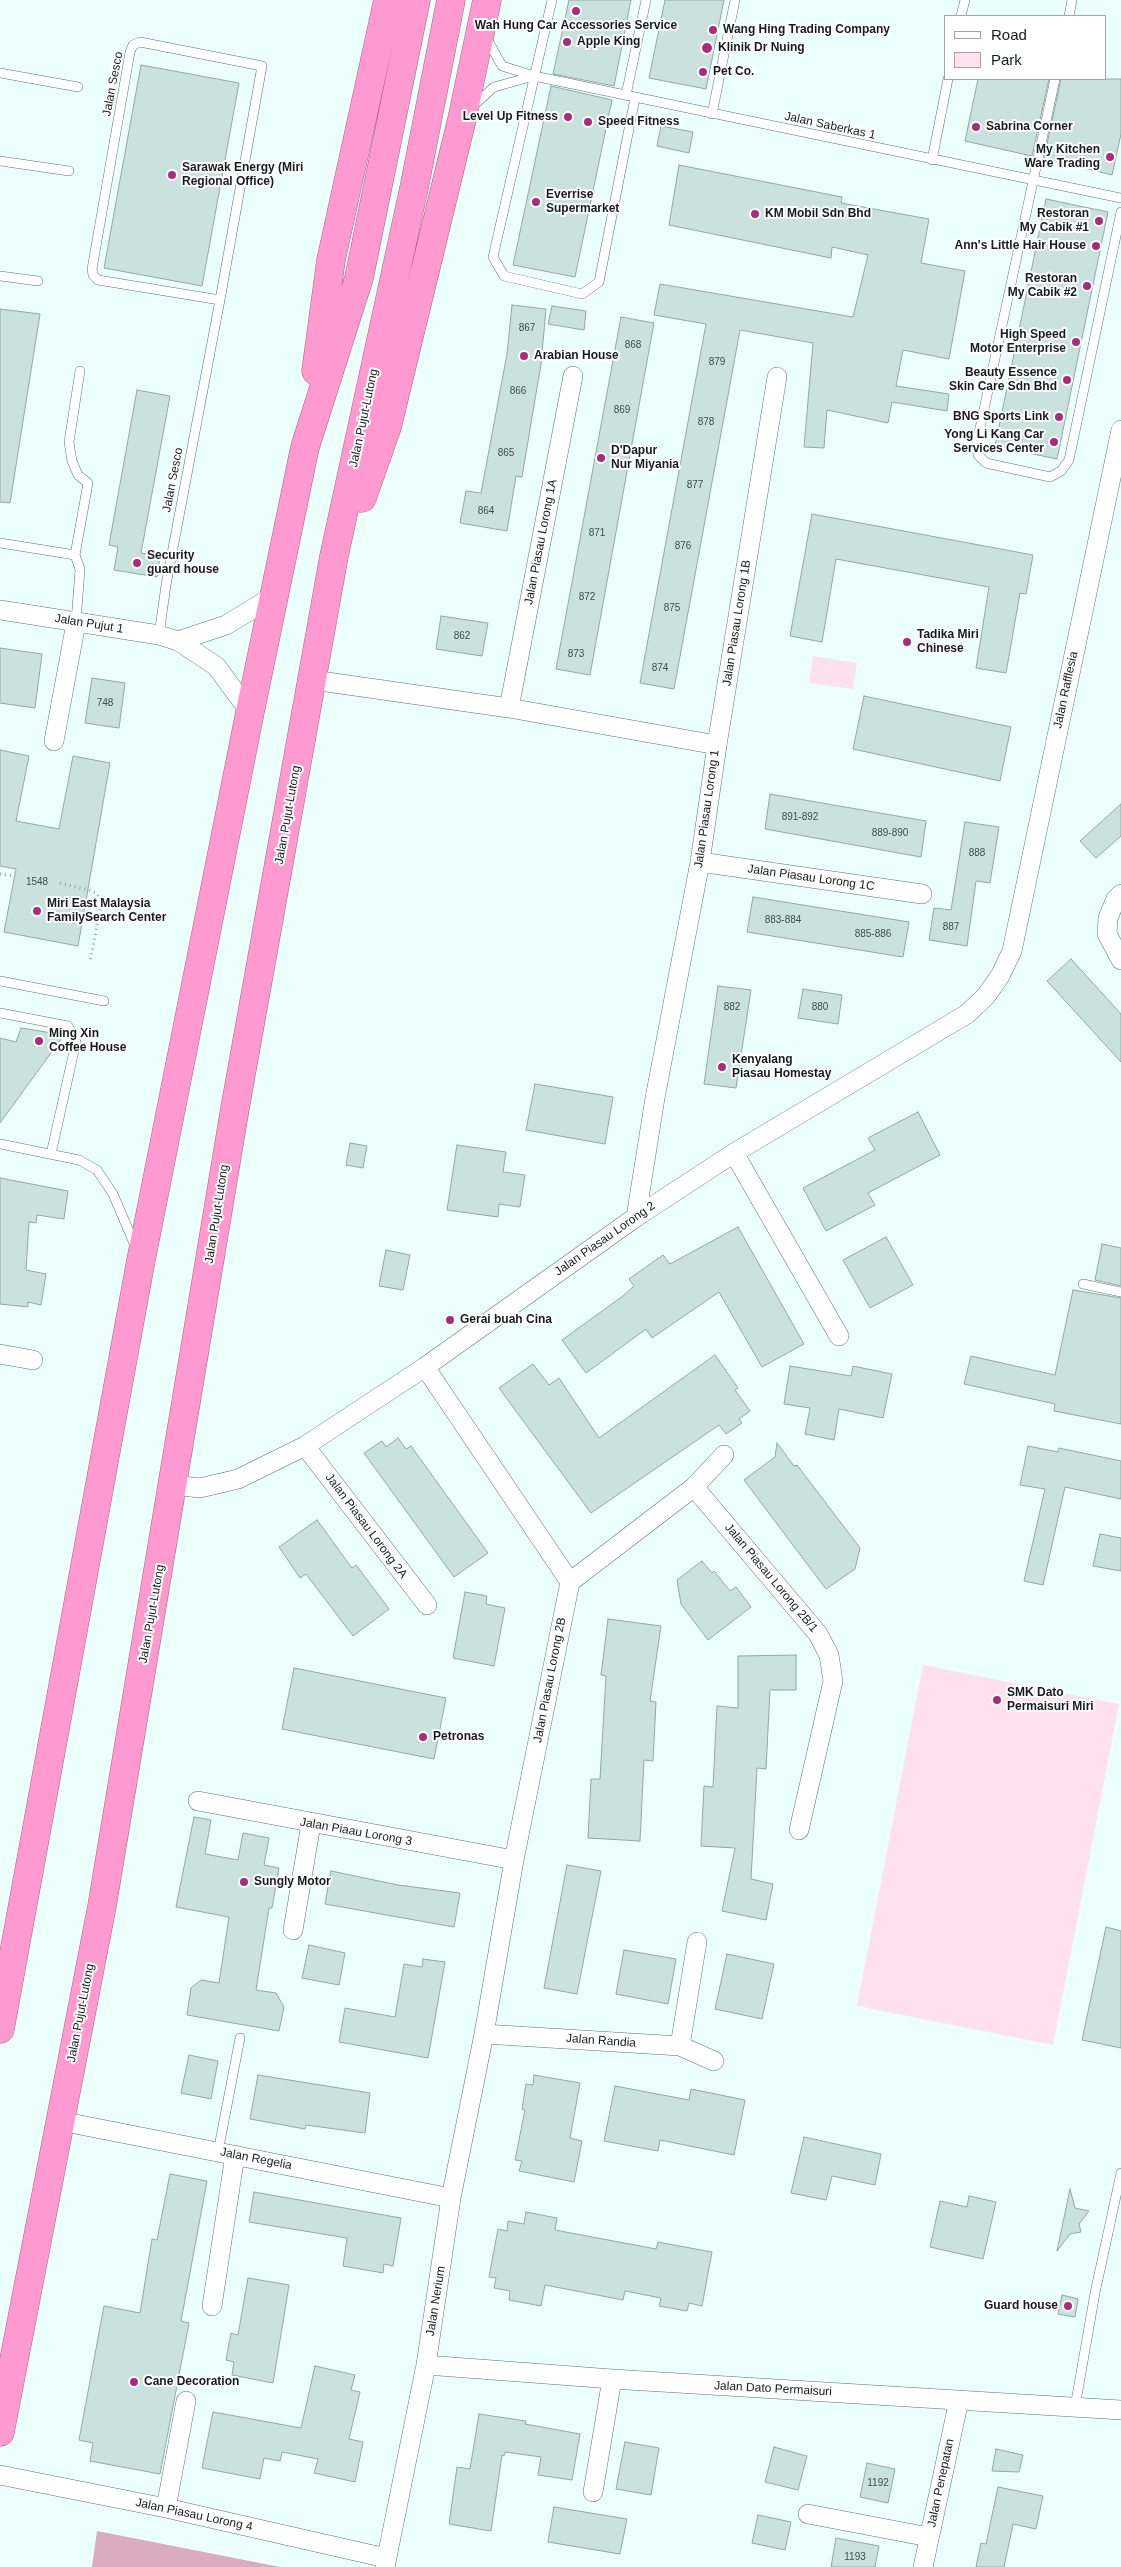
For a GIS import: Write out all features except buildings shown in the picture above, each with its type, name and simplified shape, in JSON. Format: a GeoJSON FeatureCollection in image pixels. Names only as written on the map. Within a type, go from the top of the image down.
{"type":"FeatureCollection","features":[{"type":"Feature","properties":{"kind":"highway"},"geometry":{"type":"LineString","coordinates":[[0,2029],[141,1260],[250,712],[305,447],[331,260],[388,0]]}},
{"type":"Feature","properties":{"kind":"highway"},"geometry":{"type":"LineString","coordinates":[[305,447],[359,278],[416,0]]}},
{"type":"Feature","properties":{"kind":"highway","name":"Jalan Pujut-Lutong"},"geometry":{"type":"LineString","coordinates":[[0,2432],[102,1906],[235,1108],[327,594],[451,0]]}},
{"type":"Feature","properties":{"kind":"highway"},"geometry":{"type":"LineString","coordinates":[[327,594],[387,427],[462,119],[485,8]]}},
{"type":"Feature","properties":{"kind":"street","name":"Jalan Piasau Lorong 1A"},"geometry":{"type":"LineString","coordinates":[[509,708],[573,376]]}},
{"type":"Feature","properties":{"kind":"street","name":"Jalan Piasau Lorong 1B"},"geometry":{"type":"LineString","coordinates":[[717,745],[777,377]]}},
{"type":"Feature","properties":{"kind":"street","name":"Jalan Rafflesia"},"geometry":{"type":"LineString","coordinates":[[1012,950],[1121,430]]}},
{"type":"Feature","properties":{"kind":"street"},"geometry":{"type":"LineString","coordinates":[[178,640],[226,625],[274,596]]}},
{"type":"Feature","properties":{"kind":"street","name":"Jalan Pujut 1"},"geometry":{"type":"LineString","coordinates":[[0,610],[159,635],[178,640],[216,666],[250,712]]}},
{"type":"Feature","properties":{"kind":"street"},"geometry":{"type":"LineString","coordinates":[[54,740],[76,623]]}},
{"type":"Feature","properties":{"kind":"street","name":"Jalan Piasau Lorong 1"},"geometry":{"type":"LineString","coordinates":[[313,680],[509,708],[717,745],[700,862],[655,1098],[636,1216]]}},
{"type":"Feature","properties":{"kind":"street","name":"Jalan Piasau Lorong 1C"},"geometry":{"type":"LineString","coordinates":[[700,862],[922,894]]}},
{"type":"Feature","properties":{"kind":"street"},"geometry":{"type":"LineString","coordinates":[[1121,894],[1116,899],[1108,918],[1107,934],[1121,960]]}},
{"type":"Feature","properties":{"kind":"street","name":"Jalan Piasau Lorong 2"},"geometry":{"type":"LineString","coordinates":[[173,1485],[200,1488],[238,1479],[304,1446],[425,1367],[636,1216],[734,1153],[967,1014],[986,996],[1000,976],[1012,950]]}},
{"type":"Feature","properties":{"kind":"street"},"geometry":{"type":"LineString","coordinates":[[734,1153],[839,1336]]}},
{"type":"Feature","properties":{"kind":"street"},"geometry":{"type":"LineString","coordinates":[[0,1354],[33,1360]]}},
{"type":"Feature","properties":{"kind":"street"},"geometry":{"type":"LineString","coordinates":[[425,1367],[570,1582],[694,1487],[724,1455]]}},
{"type":"Feature","properties":{"kind":"street","name":"Jalan Piasau Lorong 2A"},"geometry":{"type":"LineString","coordinates":[[304,1446],[427,1605]]}},
{"type":"Feature","properties":{"kind":"street","name":"Jalan Piasau Lorong 2B/1"},"geometry":{"type":"LineString","coordinates":[[694,1487],[818,1634],[829,1655],[833,1681],[799,1830]]}},
{"type":"Feature","properties":{"kind":"street","name":"Jalan Piasau Lorong 2B"},"geometry":{"type":"LineString","coordinates":[[484,2034],[514,1860],[570,1582]]}},
{"type":"Feature","properties":{"kind":"street","name":"Jalan Piaau Lorong 3"},"geometry":{"type":"LineString","coordinates":[[198,1801],[311,1824],[514,1860]]}},
{"type":"Feature","properties":{"kind":"street"},"geometry":{"type":"LineString","coordinates":[[293,1930],[311,1824]]}},
{"type":"Feature","properties":{"kind":"street"},"geometry":{"type":"LineString","coordinates":[[680,2046],[697,1942]]}},
{"type":"Feature","properties":{"kind":"street","name":"Jalan Randia"},"geometry":{"type":"LineString","coordinates":[[484,2034],[680,2046],[714,2061]]}},
{"type":"Feature","properties":{"kind":"street","name":"Jalan Nerium"},"geometry":{"type":"LineString","coordinates":[[386,2563],[426,2365],[452,2198],[484,2034]]}},
{"type":"Feature","properties":{"kind":"street","name":"Jalan Regelia"},"geometry":{"type":"LineString","coordinates":[[60,2121],[452,2198]]}},
{"type":"Feature","properties":{"kind":"street"},"geometry":{"type":"LineString","coordinates":[[212,2306],[227,2154]]}},
{"type":"Feature","properties":{"kind":"street","name":"Jalan Dato Permaisuri"},"geometry":{"type":"LineString","coordinates":[[426,2365],[612,2379],[1121,2410]]}},
{"type":"Feature","properties":{"kind":"street"},"geometry":{"type":"LineString","coordinates":[[592,2492],[612,2379]]}},
{"type":"Feature","properties":{"kind":"street","name":"Jalan Penepatan"},"geometry":{"type":"LineString","coordinates":[[923,2567],[959,2400]]}},
{"type":"Feature","properties":{"kind":"street"},"geometry":{"type":"LineString","coordinates":[[166,2508],[186,2401]]}},
{"type":"Feature","properties":{"kind":"street","name":"Jalan Piasau Lorong 4"},"geometry":{"type":"LineString","coordinates":[[0,2475],[166,2508],[386,2563]]}},
{"type":"Feature","properties":{"kind":"street"},"geometry":{"type":"LineString","coordinates":[[808,2514],[929,2537]]}},
{"type":"Feature","properties":{"kind":"lane"},"geometry":{"type":"LineString","coordinates":[[552,0],[493,257],[504,276],[582,294],[599,282],[635,98]]}},
{"type":"Feature","properties":{"kind":"lane"},"geometry":{"type":"LineString","coordinates":[[626,95],[646,0]]}},
{"type":"Feature","properties":{"kind":"lane"},"geometry":{"type":"LineString","coordinates":[[712,114],[735,0]]}},
{"type":"Feature","properties":{"kind":"lane"},"geometry":{"type":"LineString","coordinates":[[961,15],[965,0]]}},
{"type":"Feature","properties":{"kind":"lane"},"geometry":{"type":"LineString","coordinates":[[1069,15],[1072,0]]}},
{"type":"Feature","properties":{"kind":"lane","name":"Jalan Saberkas 1"},"geometry":{"type":"LineString","coordinates":[[485,8],[488,42],[502,66],[534,76],[1121,198]]}},
{"type":"Feature","properties":{"kind":"lane","name":"Jalan Sesco"},"geometry":{"type":"LineString","coordinates":[[159,635],[220,300],[262,66],[140,42],[133,45],[130,52],[92,269],[93,275],[98,280],[220,300]]}},
{"type":"Feature","properties":{"kind":"lane"},"geometry":{"type":"LineString","coordinates":[[0,73],[78,87]]}},
{"type":"Feature","properties":{"kind":"lane"},"geometry":{"type":"LineString","coordinates":[[462,119],[494,87],[534,76]]}},
{"type":"Feature","properties":{"kind":"lane"},"geometry":{"type":"LineString","coordinates":[[932,160],[948,80]]}},
{"type":"Feature","properties":{"kind":"lane"},"geometry":{"type":"LineString","coordinates":[[1055,80],[977,442],[978,455],[986,463],[1050,477],[1061,471],[1069,460],[1121,212]]}},
{"type":"Feature","properties":{"kind":"lane"},"geometry":{"type":"LineString","coordinates":[[0,161],[69,171]]}},
{"type":"Feature","properties":{"kind":"lane"},"geometry":{"type":"LineString","coordinates":[[0,276],[38,281]]}},
{"type":"Feature","properties":{"kind":"lane"},"geometry":{"type":"LineString","coordinates":[[76,623],[80,570],[76,555],[88,483],[78,475],[72,462],[69,442],[80,371]]}},
{"type":"Feature","properties":{"kind":"lane"},"geometry":{"type":"LineString","coordinates":[[0,543],[76,555]]}},
{"type":"Feature","properties":{"kind":"lane"},"geometry":{"type":"LineString","coordinates":[[0,981],[104,1001]]}},
{"type":"Feature","properties":{"kind":"lane"},"geometry":{"type":"LineString","coordinates":[[0,1014],[68,1026],[76,1042],[51,1154]]}},
{"type":"Feature","properties":{"kind":"lane"},"geometry":{"type":"LineString","coordinates":[[0,1144],[80,1160],[97,1170],[114,1194],[141,1260]]}},
{"type":"Feature","properties":{"kind":"lane"},"geometry":{"type":"LineString","coordinates":[[1083,1284],[1121,1292]]}},
{"type":"Feature","properties":{"kind":"lane"},"geometry":{"type":"LineString","coordinates":[[227,2154],[240,2038]]}},
{"type":"Feature","properties":{"kind":"lane"},"geometry":{"type":"LineString","coordinates":[[1075,2407],[1095,2293],[1121,2174]]}},
{"type":"Feature","properties":{"kind":"path"},"geometry":{"type":"LineString","coordinates":[[0,874],[14,876]]}},
{"type":"Feature","properties":{"kind":"path"},"geometry":{"type":"LineString","coordinates":[[60,883],[89,890],[96,893],[100,899],[101,904],[90,962]]}},
{"type":"Feature","properties":{"kind":"green space"},"geometry":{"type":"Polygon","coordinates":[[[813,656],[857,663],[853,689],[809,683],[813,656]]]}},
{"type":"Feature","properties":{"kind":"green space"},"geometry":{"type":"Polygon","coordinates":[[[923,1665],[1119,1704],[1053,2045],[857,2006],[923,1665]]]}},
{"type":"Feature","properties":{"kind":"shaded area"},"geometry":{"type":"Polygon","coordinates":[[[97,2531],[280,2567],[92,2567],[97,2531]]]}},
{"type":"Feature","properties":{"kind":"place","name":"Wah Hung Car Accessories Service"},"geometry":{"type":"Point","coordinates":[576,11]}},
{"type":"Feature","properties":{"kind":"place","name":"Wang Hing Trading Company"},"geometry":{"type":"Point","coordinates":[713,30]}},
{"type":"Feature","properties":{"kind":"place","name":"Apple King"},"geometry":{"type":"Point","coordinates":[567,42]}},
{"type":"Feature","properties":{"kind":"place","name":"Klinik Dr Nuing"},"geometry":{"type":"Point","coordinates":[707,48]}},
{"type":"Feature","properties":{"kind":"place","name":"Pet Co."},"geometry":{"type":"Point","coordinates":[703,72]}},
{"type":"Feature","properties":{"kind":"place","name":"Level Up Fitness"},"geometry":{"type":"Point","coordinates":[568,117]}},
{"type":"Feature","properties":{"kind":"place","name":"Speed Fitness"},"geometry":{"type":"Point","coordinates":[588,122]}},
{"type":"Feature","properties":{"kind":"place","name":"Sabrina Corner"},"geometry":{"type":"Point","coordinates":[976,127]}},
{"type":"Feature","properties":{"kind":"place","name":"My Kitchen Ware Trading"},"geometry":{"type":"Point","coordinates":[1110,157]}},
{"type":"Feature","properties":{"kind":"place","name":"Sarawak Energy (Miri Regional Office)"},"geometry":{"type":"Point","coordinates":[172,175]}},
{"type":"Feature","properties":{"kind":"place","name":"Everrise Supermarket"},"geometry":{"type":"Point","coordinates":[536,202]}},
{"type":"Feature","properties":{"kind":"place","name":"KM Mobil Sdn Bhd"},"geometry":{"type":"Point","coordinates":[755,214]}},
{"type":"Feature","properties":{"kind":"place","name":"Restoran My Cabik #1"},"geometry":{"type":"Point","coordinates":[1099,221]}},
{"type":"Feature","properties":{"kind":"place","name":"Ann's Little Hair House"},"geometry":{"type":"Point","coordinates":[1096,246]}},
{"type":"Feature","properties":{"kind":"place","name":"Restoran My Cabik #2"},"geometry":{"type":"Point","coordinates":[1087,286]}},
{"type":"Feature","properties":{"kind":"place","name":"High Speed Motor Enterprise"},"geometry":{"type":"Point","coordinates":[1076,342]}},
{"type":"Feature","properties":{"kind":"place","name":"Arabian House"},"geometry":{"type":"Point","coordinates":[524,356]}},
{"type":"Feature","properties":{"kind":"place","name":"Beauty Essence Skin Care Sdn Bhd"},"geometry":{"type":"Point","coordinates":[1067,380]}},
{"type":"Feature","properties":{"kind":"place","name":"BNG Sports Link"},"geometry":{"type":"Point","coordinates":[1059,417]}},
{"type":"Feature","properties":{"kind":"place","name":"Yong Li Kang Car Services Center"},"geometry":{"type":"Point","coordinates":[1054,442]}},
{"type":"Feature","properties":{"kind":"place","name":"D'Dapur Nur Miyania"},"geometry":{"type":"Point","coordinates":[601,458]}},
{"type":"Feature","properties":{"kind":"place","name":"Security guard house"},"geometry":{"type":"Point","coordinates":[137,563]}},
{"type":"Feature","properties":{"kind":"place","name":"Tadika Miri Chinese"},"geometry":{"type":"Point","coordinates":[907,642]}},
{"type":"Feature","properties":{"kind":"place","name":"Miri East Malaysia FamilySearch Center"},"geometry":{"type":"Point","coordinates":[37,911]}},
{"type":"Feature","properties":{"kind":"place","name":"Ming Xin Coffee House"},"geometry":{"type":"Point","coordinates":[39,1041]}},
{"type":"Feature","properties":{"kind":"place","name":"Kenyalang Piasau Homestay"},"geometry":{"type":"Point","coordinates":[722,1067]}},
{"type":"Feature","properties":{"kind":"place","name":"Gerai buah Cina"},"geometry":{"type":"Point","coordinates":[450,1320]}},
{"type":"Feature","properties":{"kind":"place","name":"SMK Dato Permaisuri Miri"},"geometry":{"type":"Point","coordinates":[997,1700]}},
{"type":"Feature","properties":{"kind":"place","name":"Petronas"},"geometry":{"type":"Point","coordinates":[423,1737]}},
{"type":"Feature","properties":{"kind":"place","name":"Sungly Motor"},"geometry":{"type":"Point","coordinates":[244,1882]}},
{"type":"Feature","properties":{"kind":"place","name":"Guard house"},"geometry":{"type":"Point","coordinates":[1068,2306]}},
{"type":"Feature","properties":{"kind":"place","name":"Cane Decoration"},"geometry":{"type":"Point","coordinates":[134,2382]}}]}
